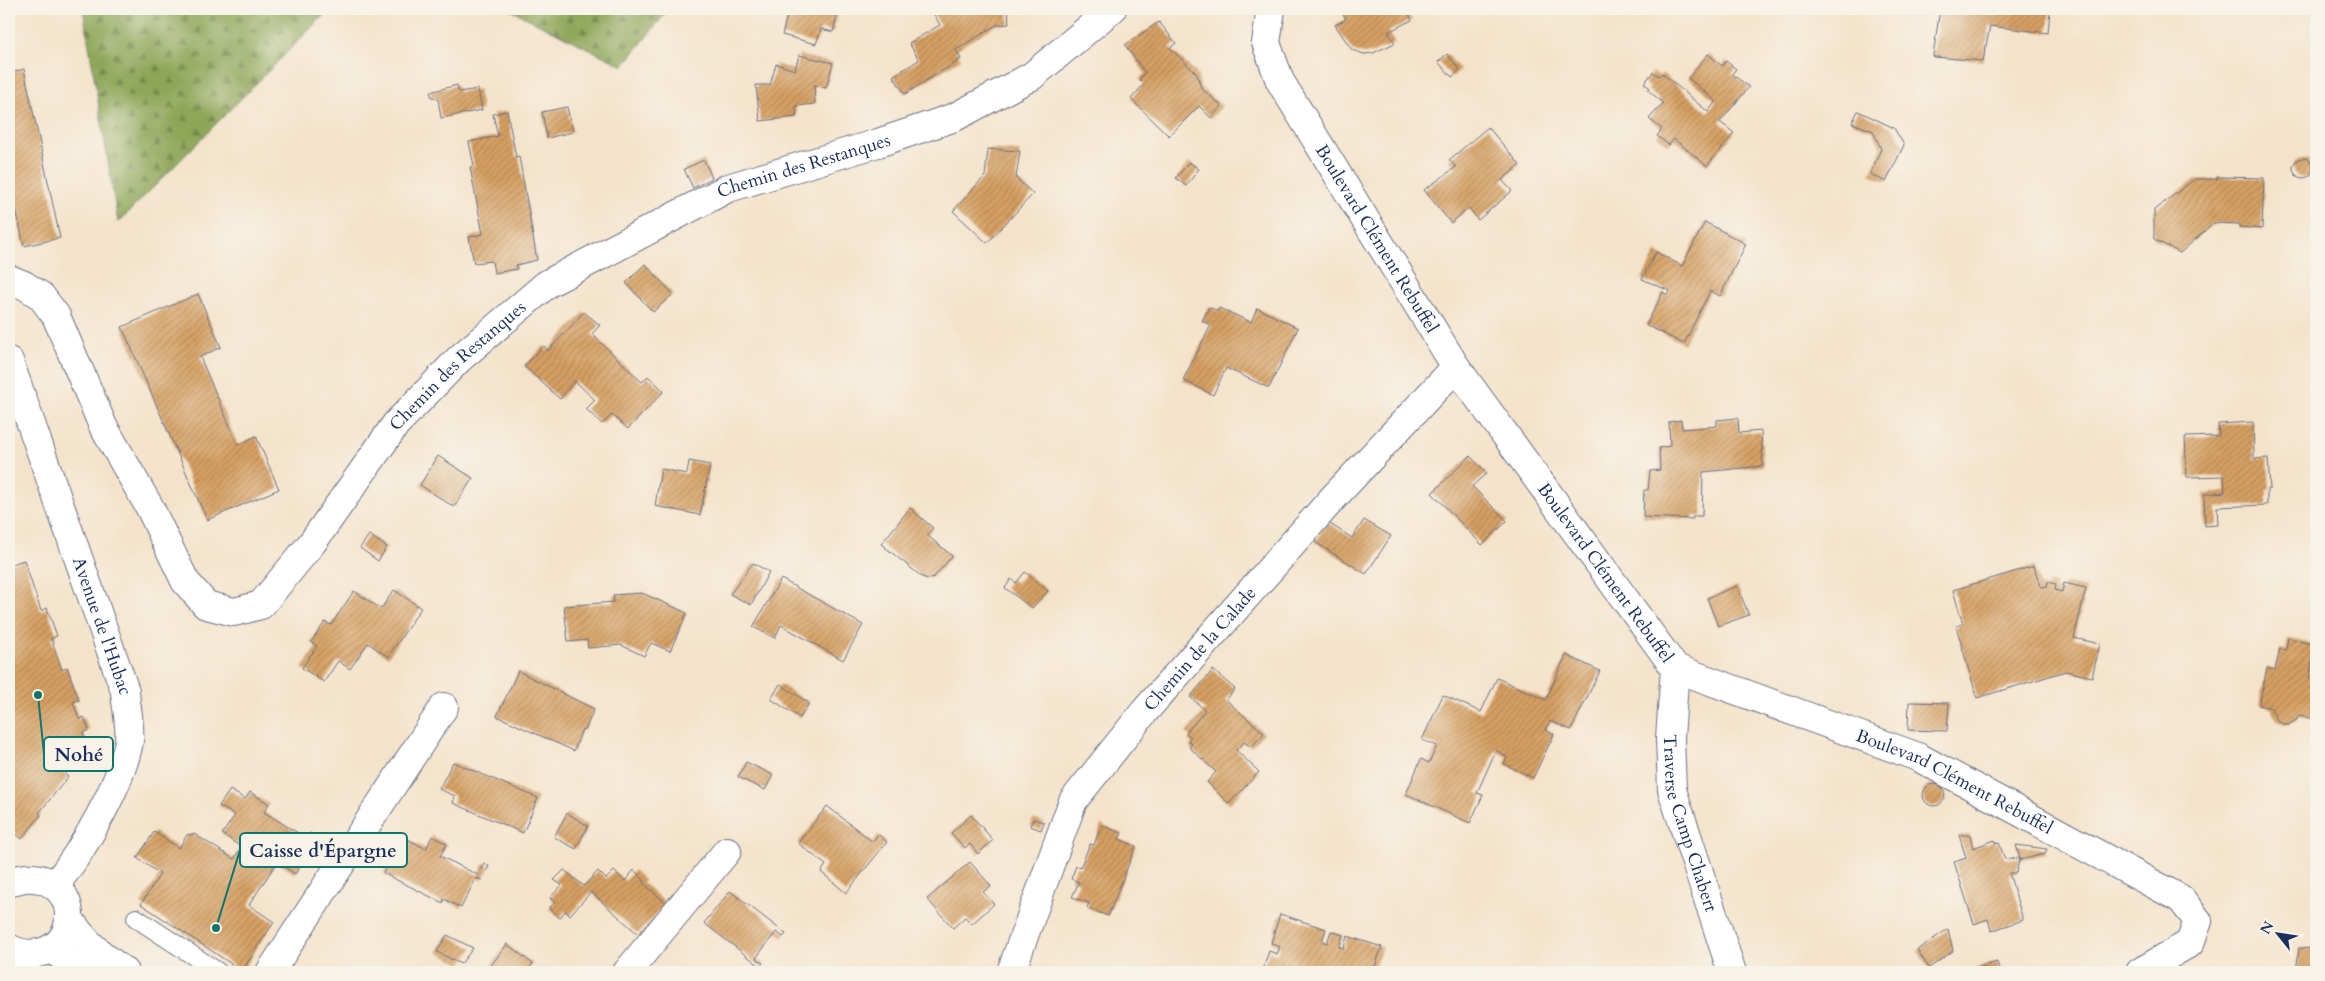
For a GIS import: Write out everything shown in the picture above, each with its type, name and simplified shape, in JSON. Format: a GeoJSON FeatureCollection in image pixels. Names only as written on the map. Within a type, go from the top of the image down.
{"type":"FeatureCollection","features":[{"type":"Feature","properties":{"kind":"street","name":"Chemin des Restanques"},"geometry":{"type":"LineString","coordinates":[[9,279],[24,285],[41,296],[56,316],[103,426],[150,508],[185,581],[206,605],[234,612],[261,604],[312,543],[396,424],[459,358],[547,284],[728,188],[955,118],[1032,76],[1112,9]]}},
{"type":"Feature","properties":{"kind":"street","name":"Boulevard Clément Rebuffel"},"geometry":{"type":"LineString","coordinates":[[1271,9],[1266,44],[1280,81],[1456,367],[1675,668],[1918,757],[2181,899],[2198,921],[2190,943],[2140,972]]}},
{"type":"Feature","properties":{"kind":"street","name":"Avenue de l'Hubac"},"geometry":{"type":"LineString","coordinates":[[9,360],[125,691],[129,740],[118,781],[82,846],[55,885]]}},
{"type":"Feature","properties":{"kind":"street","name":"Chemin de la Calade"},"geometry":{"type":"LineString","coordinates":[[1011,972],[1074,801],[1144,712],[1288,549],[1456,367]]}},
{"type":"Feature","properties":{"kind":"street","name":"Traverse Camp Chabert"},"geometry":{"type":"LineString","coordinates":[[1675,668],[1670,738],[1672,790],[1732,972]]}},
{"type":"Feature","properties":{"kind":"street"},"geometry":{"type":"LineString","coordinates":[[270,972],[444,707]]}},
{"type":"Feature","properties":{"kind":"street"},"geometry":{"type":"LineString","coordinates":[[626,972],[728,851]]}},
{"type":"Feature","properties":{"kind":"street"},"geometry":{"type":"LineString","coordinates":[[12,879],[31,877],[44,879],[55,885],[63,895],[69,918],[78,932],[96,950],[125,972]]}},
{"type":"Feature","properties":{"kind":"street"},"geometry":{"type":"LineString","coordinates":[[27,956],[61,940],[69,918]]}},
{"type":"Feature","properties":{"kind":"street"},"geometry":{"type":"LineString","coordinates":[[27,956],[85,972]]}},
{"type":"Feature","properties":{"kind":"lane"},"geometry":{"type":"LineString","coordinates":[[136,918],[218,972]]}},
{"type":"Feature","properties":{"kind":"green space"},"geometry":{"type":"Polygon","coordinates":[[[83,9],[330,9],[118,223],[83,9]]]}},
{"type":"Feature","properties":{"kind":"green space"},"geometry":{"type":"Polygon","coordinates":[[[509,9],[669,9],[623,66],[509,9]]]}},
{"type":"Feature","properties":{"kind":"building"},"geometry":{"type":"Polygon","coordinates":[[[789,9],[850,9],[848,15],[838,12],[833,32],[821,29],[816,44],[782,35],[789,9]]]}},
{"type":"Feature","properties":{"kind":"building"},"geometry":{"type":"Polygon","coordinates":[[[937,9],[1008,9],[1009,24],[996,25],[956,50],[961,59],[905,94],[893,76],[919,60],[909,43],[940,25],[932,11],[937,9]]]}},
{"type":"Feature","properties":{"kind":"building"},"geometry":{"type":"Polygon","coordinates":[[[1340,9],[1406,9],[1412,20],[1388,32],[1395,43],[1373,53],[1364,54],[1352,50],[1335,25],[1346,19],[1340,9]]]}},
{"type":"Feature","properties":{"kind":"building"},"geometry":{"type":"Polygon","coordinates":[[[1940,9],[2050,9],[2048,33],[1990,26],[1983,61],[1935,57],[1933,56],[1940,9]]]}},
{"type":"Feature","properties":{"kind":"building"},"geometry":{"type":"Polygon","coordinates":[[[1159,22],[1176,43],[1170,48],[1197,74],[1201,88],[1222,106],[1211,118],[1199,106],[1169,136],[1131,99],[1144,84],[1139,79],[1145,73],[1125,45],[1159,22]]]}},
{"type":"Feature","properties":{"kind":"building"},"geometry":{"type":"Polygon","coordinates":[[[1447,54],[1460,70],[1452,77],[1438,62],[1447,54]]]}},
{"type":"Feature","properties":{"kind":"building"},"geometry":{"type":"Polygon","coordinates":[[[1708,54],[1722,66],[1726,61],[1736,69],[1732,74],[1749,87],[1720,122],[1734,133],[1707,166],[1674,139],[1669,145],[1657,136],[1662,129],[1649,119],[1663,103],[1648,90],[1650,88],[1644,83],[1653,72],[1659,76],[1662,73],[1708,112],[1716,101],[1688,78],[1708,54]]]}},
{"type":"Feature","properties":{"kind":"building"},"geometry":{"type":"Polygon","coordinates":[[[799,55],[833,63],[826,88],[814,85],[815,104],[796,106],[796,117],[760,121],[756,85],[770,85],[776,64],[795,70],[799,55]]]}},
{"type":"Feature","properties":{"kind":"building"},"geometry":{"type":"Polygon","coordinates":[[[24,69],[60,238],[24,246],[9,177],[9,73],[24,69]]]}},
{"type":"Feature","properties":{"kind":"building"},"geometry":{"type":"Polygon","coordinates":[[[457,85],[459,92],[478,89],[482,110],[441,118],[438,99],[432,97],[430,92],[457,85]]]}},
{"type":"Feature","properties":{"kind":"building"},"geometry":{"type":"Polygon","coordinates":[[[567,107],[573,132],[547,138],[542,112],[567,107]]]}},
{"type":"Feature","properties":{"kind":"building"},"geometry":{"type":"Polygon","coordinates":[[[507,111],[516,157],[519,156],[537,260],[516,265],[517,269],[494,273],[492,261],[474,263],[469,237],[483,234],[470,167],[474,166],[469,142],[498,136],[493,114],[507,111]]]}},
{"type":"Feature","properties":{"kind":"building"},"geometry":{"type":"Polygon","coordinates":[[[1858,111],[1894,128],[1904,145],[1886,182],[1870,174],[1881,149],[1873,131],[1852,123],[1858,111]]]}},
{"type":"Feature","properties":{"kind":"building"},"geometry":{"type":"Polygon","coordinates":[[[1488,127],[1520,165],[1502,180],[1512,191],[1478,220],[1469,208],[1451,223],[1424,190],[1456,167],[1449,160],[1488,127]]]}},
{"type":"Feature","properties":{"kind":"building"},"geometry":{"type":"Polygon","coordinates":[[[988,149],[1020,151],[1016,178],[1033,194],[987,243],[953,211],[985,176],[988,149]]]}},
{"type":"Feature","properties":{"kind":"building"},"geometry":{"type":"Polygon","coordinates":[[[2303,158],[2310,161],[2313,168],[2310,175],[2303,178],[2296,175],[2293,168],[2296,161],[2303,158]]]}},
{"type":"Feature","properties":{"kind":"building"},"geometry":{"type":"Polygon","coordinates":[[[704,160],[712,178],[693,188],[684,169],[704,160]]]}},
{"type":"Feature","properties":{"kind":"building"},"geometry":{"type":"Polygon","coordinates":[[[1189,162],[1199,169],[1186,186],[1176,178],[1189,162]]]}},
{"type":"Feature","properties":{"kind":"building"},"geometry":{"type":"Polygon","coordinates":[[[2217,177],[2264,178],[2262,229],[2239,227],[2239,224],[2214,223],[2180,253],[2154,239],[2154,210],[2195,179],[2217,179],[2217,177]]]}},
{"type":"Feature","properties":{"kind":"building"},"geometry":{"type":"Polygon","coordinates":[[[1705,222],[1746,244],[1720,296],[1710,291],[1684,344],[1646,325],[1663,292],[1667,295],[1670,291],[1642,279],[1656,252],[1682,266],[1705,222]]]}},
{"type":"Feature","properties":{"kind":"building"},"geometry":{"type":"Polygon","coordinates":[[[645,264],[673,294],[653,312],[626,283],[645,264]]]}},
{"type":"Feature","properties":{"kind":"building"},"geometry":{"type":"Polygon","coordinates":[[[198,294],[221,347],[200,357],[238,445],[256,436],[279,489],[207,520],[122,327],[198,294]]]}},
{"type":"Feature","properties":{"kind":"building"},"geometry":{"type":"Polygon","coordinates":[[[1209,307],[1218,311],[1219,308],[1251,322],[1257,308],[1298,328],[1269,388],[1226,368],[1213,395],[1183,380],[1211,325],[1202,321],[1209,307]]]}},
{"type":"Feature","properties":{"kind":"building"},"geometry":{"type":"Polygon","coordinates":[[[584,312],[600,325],[592,334],[642,382],[648,376],[664,391],[628,429],[612,415],[602,424],[586,409],[595,400],[575,381],[560,399],[524,366],[544,346],[548,351],[584,312]]]}},
{"type":"Feature","properties":{"kind":"building"},"geometry":{"type":"Polygon","coordinates":[[[1738,418],[1739,433],[1761,431],[1763,466],[1703,472],[1702,516],[1693,516],[1693,519],[1643,517],[1644,490],[1648,490],[1650,471],[1660,470],[1659,448],[1670,446],[1669,422],[1681,420],[1682,429],[1717,426],[1717,420],[1738,418]]]}},
{"type":"Feature","properties":{"kind":"building"},"geometry":{"type":"Polygon","coordinates":[[[2253,422],[2254,459],[2268,458],[2270,489],[2267,489],[2267,505],[2217,507],[2218,525],[2205,526],[2204,494],[2225,492],[2224,476],[2187,477],[2185,437],[2219,436],[2218,424],[2253,422]]]}},
{"type":"Feature","properties":{"kind":"building"},"geometry":{"type":"Polygon","coordinates":[[[438,456],[473,478],[454,507],[420,485],[438,456]]]}},
{"type":"Feature","properties":{"kind":"building"},"geometry":{"type":"Polygon","coordinates":[[[1470,456],[1487,473],[1472,486],[1507,521],[1482,545],[1432,493],[1470,456]]]}},
{"type":"Feature","properties":{"kind":"building"},"geometry":{"type":"Polygon","coordinates":[[[689,461],[710,465],[700,515],[655,506],[661,469],[687,474],[689,461]]]}},
{"type":"Feature","properties":{"kind":"building"},"geometry":{"type":"Polygon","coordinates":[[[910,508],[933,528],[927,535],[952,556],[934,577],[928,579],[922,577],[881,544],[910,508]]]}},
{"type":"Feature","properties":{"kind":"building"},"geometry":{"type":"Polygon","coordinates":[[[1364,520],[1391,536],[1366,574],[1315,542],[1327,522],[1352,538],[1364,520]]]}},
{"type":"Feature","properties":{"kind":"building"},"geometry":{"type":"Polygon","coordinates":[[[369,535],[387,547],[378,561],[360,548],[369,535]]]}},
{"type":"Feature","properties":{"kind":"building"},"geometry":{"type":"Polygon","coordinates":[[[24,560],[41,611],[47,608],[57,636],[51,638],[62,670],[67,667],[79,700],[73,702],[79,719],[84,717],[89,730],[83,733],[89,749],[78,763],[75,761],[65,774],[68,777],[39,813],[41,815],[22,839],[9,828],[9,565],[24,560]]]}},
{"type":"Feature","properties":{"kind":"building"},"geometry":{"type":"Polygon","coordinates":[[[753,563],[769,572],[751,605],[730,594],[753,563]]]}},
{"type":"Feature","properties":{"kind":"building"},"geometry":{"type":"Polygon","coordinates":[[[2034,566],[2040,586],[2047,588],[2048,582],[2056,584],[2055,590],[2062,592],[2064,583],[2086,588],[2074,638],[2100,644],[2092,677],[2066,671],[1977,698],[1956,626],[1963,624],[1953,590],[2034,566]]]}},
{"type":"Feature","properties":{"kind":"building"},"geometry":{"type":"Polygon","coordinates":[[[1025,572],[1048,591],[1032,608],[1005,588],[1011,579],[1016,583],[1025,572]]]}},
{"type":"Feature","properties":{"kind":"building"},"geometry":{"type":"Polygon","coordinates":[[[781,579],[863,625],[843,660],[781,625],[775,638],[753,627],[781,579]]]}},
{"type":"Feature","properties":{"kind":"building"},"geometry":{"type":"Polygon","coordinates":[[[1737,586],[1749,615],[1718,626],[1707,598],[1737,586]]]}},
{"type":"Feature","properties":{"kind":"building"},"geometry":{"type":"Polygon","coordinates":[[[394,590],[421,608],[388,657],[368,643],[350,669],[338,661],[324,682],[302,668],[317,646],[311,642],[325,622],[331,625],[354,591],[381,609],[394,590]]]}},
{"type":"Feature","properties":{"kind":"building"},"geometry":{"type":"Polygon","coordinates":[[[642,593],[687,613],[670,651],[651,643],[644,656],[621,645],[588,648],[587,640],[568,642],[564,606],[614,602],[613,595],[642,593]]]}},
{"type":"Feature","properties":{"kind":"building"},"geometry":{"type":"Polygon","coordinates":[[[2288,638],[2315,645],[2309,678],[2316,679],[2316,711],[2314,719],[2299,716],[2288,725],[2278,722],[2271,708],[2259,705],[2267,668],[2275,670],[2280,649],[2286,650],[2288,638]]]}},
{"type":"Feature","properties":{"kind":"building"},"geometry":{"type":"Polygon","coordinates":[[[1566,655],[1600,671],[1571,730],[1550,721],[1546,730],[1554,734],[1533,778],[1504,764],[1507,757],[1496,750],[1477,793],[1483,795],[1470,823],[1406,794],[1421,759],[1429,763],[1437,746],[1422,740],[1443,695],[1481,712],[1497,678],[1546,700],[1566,655]]]}},
{"type":"Feature","properties":{"kind":"building"},"geometry":{"type":"Polygon","coordinates":[[[1213,670],[1235,689],[1226,700],[1264,733],[1251,747],[1244,742],[1236,750],[1259,772],[1229,804],[1207,782],[1216,772],[1189,747],[1192,744],[1188,740],[1191,737],[1186,733],[1205,710],[1190,697],[1213,670]]]}},
{"type":"Feature","properties":{"kind":"building"},"geometry":{"type":"Polygon","coordinates":[[[518,671],[594,709],[585,730],[582,729],[574,751],[497,716],[518,671]]]}},
{"type":"Feature","properties":{"kind":"building"},"geometry":{"type":"Polygon","coordinates":[[[780,684],[809,703],[800,718],[771,699],[780,684]]]}},
{"type":"Feature","properties":{"kind":"building"},"geometry":{"type":"Polygon","coordinates":[[[1909,702],[1949,703],[1947,731],[1908,730],[1909,702]]]}},
{"type":"Feature","properties":{"kind":"building"},"geometry":{"type":"Polygon","coordinates":[[[453,762],[538,798],[523,833],[453,803],[455,796],[439,789],[453,762]]]}},
{"type":"Feature","properties":{"kind":"building"},"geometry":{"type":"Polygon","coordinates":[[[746,762],[773,775],[765,790],[738,777],[746,762]]]}},
{"type":"Feature","properties":{"kind":"building"},"geometry":{"type":"Polygon","coordinates":[[[1934,784],[1942,787],[1945,795],[1942,803],[1934,806],[1926,803],[1923,795],[1926,787],[1934,784]]]}},
{"type":"Feature","properties":{"kind":"building"},"geometry":{"type":"Polygon","coordinates":[[[230,790],[245,799],[250,792],[269,804],[264,812],[306,838],[310,833],[318,838],[295,874],[277,862],[249,905],[274,922],[242,971],[141,904],[160,874],[137,858],[154,832],[179,848],[187,835],[194,834],[234,859],[241,847],[222,834],[235,815],[219,806],[230,790]]]}},
{"type":"Feature","properties":{"kind":"building"},"geometry":{"type":"Polygon","coordinates":[[[827,806],[873,842],[878,834],[887,842],[846,893],[821,872],[826,865],[798,843],[827,806]]]}},
{"type":"Feature","properties":{"kind":"building"},"geometry":{"type":"Polygon","coordinates":[[[567,813],[588,826],[576,849],[554,837],[567,813]]]}},
{"type":"Feature","properties":{"kind":"building"},"geometry":{"type":"Polygon","coordinates":[[[971,815],[993,840],[978,854],[970,844],[965,848],[951,833],[971,815]]]}},
{"type":"Feature","properties":{"kind":"building"},"geometry":{"type":"Polygon","coordinates":[[[1033,819],[1044,822],[1041,830],[1030,826],[1033,819]]]}},
{"type":"Feature","properties":{"kind":"building"},"geometry":{"type":"Polygon","coordinates":[[[1101,825],[1122,833],[1119,839],[1136,846],[1108,916],[1087,908],[1089,903],[1072,897],[1079,882],[1071,879],[1076,866],[1080,868],[1090,844],[1094,845],[1101,825]]]}},
{"type":"Feature","properties":{"kind":"building"},"geometry":{"type":"Polygon","coordinates":[[[1959,835],[1970,835],[1973,848],[1995,840],[1996,844],[1999,843],[2005,859],[2020,858],[2016,873],[2009,873],[2023,920],[1991,931],[1988,919],[1974,924],[1954,862],[1966,858],[1959,835]]]}},
{"type":"Feature","properties":{"kind":"building"},"geometry":{"type":"Polygon","coordinates":[[[432,836],[447,844],[440,856],[478,875],[484,863],[489,866],[482,880],[476,878],[461,908],[444,899],[443,903],[383,873],[397,847],[399,849],[404,837],[426,849],[432,836]]]}},
{"type":"Feature","properties":{"kind":"building"},"geometry":{"type":"Polygon","coordinates":[[[2016,845],[2047,849],[2045,854],[2020,860],[2016,845]]]}},
{"type":"Feature","properties":{"kind":"building"},"geometry":{"type":"Polygon","coordinates":[[[970,862],[991,886],[983,892],[994,904],[972,924],[965,917],[953,928],[927,899],[970,862]]]}},
{"type":"Feature","properties":{"kind":"building"},"geometry":{"type":"Polygon","coordinates":[[[564,870],[584,886],[598,871],[606,879],[614,871],[625,881],[634,870],[645,881],[642,882],[666,903],[638,934],[591,892],[570,915],[565,911],[560,918],[549,908],[555,902],[550,898],[562,885],[554,880],[564,870]]]}},
{"type":"Feature","properties":{"kind":"building"},"geometry":{"type":"Polygon","coordinates":[[[730,891],[786,934],[783,937],[776,932],[756,958],[763,963],[760,966],[704,923],[730,891]]]}},
{"type":"Feature","properties":{"kind":"building"},"geometry":{"type":"Polygon","coordinates":[[[1280,914],[1326,929],[1322,941],[1327,943],[1331,931],[1343,935],[1339,947],[1344,948],[1347,936],[1382,947],[1373,972],[1354,970],[1353,972],[1262,972],[1269,951],[1277,954],[1280,947],[1271,943],[1280,914]]]}},
{"type":"Feature","properties":{"kind":"building"},"geometry":{"type":"Polygon","coordinates":[[[1948,929],[1953,951],[1929,968],[1917,950],[1948,929]]]}},
{"type":"Feature","properties":{"kind":"building"},"geometry":{"type":"Polygon","coordinates":[[[447,935],[473,948],[461,964],[437,952],[447,935]]]}},
{"type":"Feature","properties":{"kind":"building"},"geometry":{"type":"Polygon","coordinates":[[[507,944],[533,964],[526,972],[517,970],[515,972],[486,972],[507,944]]]}},
{"type":"Feature","properties":{"kind":"building"},"geometry":{"type":"Polygon","coordinates":[[[2299,948],[2316,949],[2316,972],[2296,972],[2299,948]]]}},
{"type":"Feature","properties":{"kind":"building"},"geometry":{"type":"Polygon","coordinates":[[[1997,962],[2000,972],[1964,972],[1997,962]]]}},
{"type":"Feature","properties":{"kind":"place","name":"Nohé"},"geometry":{"type":"Point","coordinates":[38,695]}},
{"type":"Feature","properties":{"kind":"place","name":"Caisse d'Épargne"},"geometry":{"type":"Point","coordinates":[216,928]}}]}
